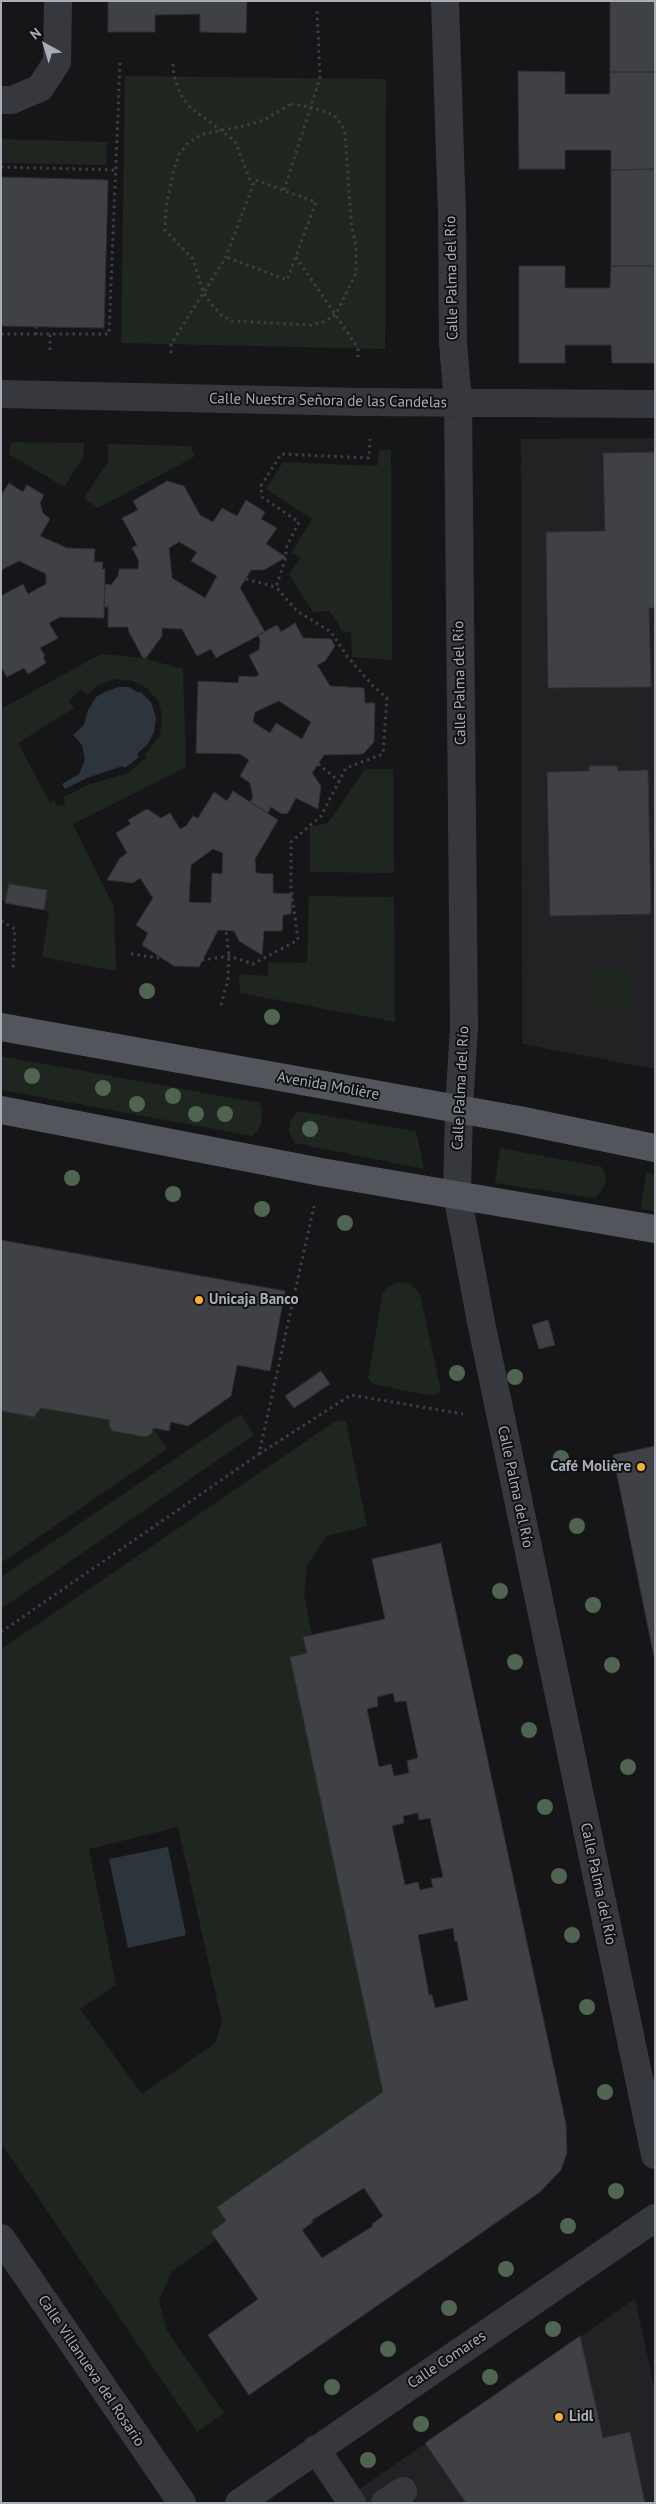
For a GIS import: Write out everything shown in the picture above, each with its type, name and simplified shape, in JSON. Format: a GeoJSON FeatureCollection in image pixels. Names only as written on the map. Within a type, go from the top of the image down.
{"type":"FeatureCollection","features":[{"type":"Feature","properties":{"kind":"main road","name":"Avenida Molière"},"geometry":{"type":"LineString","coordinates":[[1,1027],[458,1109],[655,1148]]}},
{"type":"Feature","properties":{"kind":"main road"},"geometry":{"type":"LineString","coordinates":[[1,1110],[321,1172],[655,1229]]}},
{"type":"Feature","properties":{"kind":"street"},"geometry":{"type":"LineString","coordinates":[[1,100],[12,100],[40,88],[57,62],[58,1]]}},
{"type":"Feature","properties":{"kind":"street","name":"Calle Palma del Río"},"geometry":{"type":"LineString","coordinates":[[445,1],[452,214],[453,343],[458,402],[464,1027],[458,1109],[457,1194],[501,1420],[655,2155]]}},
{"type":"Feature","properties":{"kind":"street","name":"Calle Nuestra Señora de las Candelas"},"geometry":{"type":"LineString","coordinates":[[1,394],[655,404]]}},
{"type":"Feature","properties":{"kind":"street","name":"Calle Comares"},"geometry":{"type":"LineString","coordinates":[[239,2503],[655,2218]]}},
{"type":"Feature","properties":{"kind":"street","name":"Calle Villanueva del Rosario"},"geometry":{"type":"LineString","coordinates":[[1,2238],[182,2503]]}},
{"type":"Feature","properties":{"kind":"street"},"geometry":{"type":"LineString","coordinates":[[316,2450],[352,2503]]}},
{"type":"Feature","properties":{"kind":"path"},"geometry":{"type":"LineString","coordinates":[[284,190],[320,78],[317,11]]}},
{"type":"Feature","properties":{"kind":"path"},"geometry":{"type":"LineString","coordinates":[[1,334],[109,334],[120,63]]}},
{"type":"Feature","properties":{"kind":"path"},"geometry":{"type":"LineString","coordinates":[[173,64],[174,76],[180,94],[190,107],[236,141],[252,187]]}},
{"type":"Feature","properties":{"kind":"path"},"geometry":{"type":"LineString","coordinates":[[291,104],[311,107],[334,115],[345,130],[351,222],[356,247],[356,273],[336,314],[326,321],[311,325],[232,321],[221,315],[203,292],[193,259],[166,230],[166,208],[179,154],[189,142],[203,134],[223,131],[264,120],[291,104]]}},
{"type":"Feature","properties":{"kind":"path"},"geometry":{"type":"LineString","coordinates":[[4,172],[3,167],[116,170]]}},
{"type":"Feature","properties":{"kind":"path"},"geometry":{"type":"LineString","coordinates":[[171,353],[171,344],[226,257],[255,180],[316,202],[287,280],[226,257]]}},
{"type":"Feature","properties":{"kind":"path"},"geometry":{"type":"LineString","coordinates":[[295,256],[358,348],[358,357]]}},
{"type":"Feature","properties":{"kind":"path"},"geometry":{"type":"LineString","coordinates":[[36,327],[36,335]]}},
{"type":"Feature","properties":{"kind":"path"},"geometry":{"type":"LineString","coordinates":[[50,334],[50,350]]}},
{"type":"Feature","properties":{"kind":"path"},"geometry":{"type":"LineString","coordinates":[[276,587],[286,557],[286,548],[298,522],[262,498],[261,486],[281,454],[369,458],[370,434]]}},
{"type":"Feature","properties":{"kind":"path"},"geometry":{"type":"LineString","coordinates":[[131,954],[189,962],[229,956],[254,964],[298,940],[291,888],[291,842],[321,816],[346,768],[383,754],[387,698],[373,686],[347,656],[331,632],[297,612],[276,587],[246,579]]}},
{"type":"Feature","properties":{"kind":"path"},"geometry":{"type":"LineString","coordinates":[[318,764],[340,781]]}},
{"type":"Feature","properties":{"kind":"path"},"geometry":{"type":"LineString","coordinates":[[1,921],[15,929],[13,970]]}},
{"type":"Feature","properties":{"kind":"path"},"geometry":{"type":"LineString","coordinates":[[221,1005],[228,979],[229,956],[226,931]]}},
{"type":"Feature","properties":{"kind":"path"},"geometry":{"type":"LineString","coordinates":[[259,1454],[321,1172]]}},
{"type":"Feature","properties":{"kind":"path"},"geometry":{"type":"LineString","coordinates":[[1,1632],[259,1454],[351,1395],[501,1420]]}},
{"type":"Feature","properties":{"kind":"shaded area"},"geometry":{"type":"Polygon","coordinates":[[[125,76],[386,79],[385,349],[121,343],[125,76]]]}},
{"type":"Feature","properties":{"kind":"shaded area"},"geometry":{"type":"Polygon","coordinates":[[[1,139],[107,142],[106,165],[1,163],[1,139]]]}},
{"type":"Feature","properties":{"kind":"shaded area"},"geometry":{"type":"Polygon","coordinates":[[[655,438],[655,1069],[522,1044],[521,439],[655,438]]]}},
{"type":"Feature","properties":{"kind":"shaded area"},"geometry":{"type":"Polygon","coordinates":[[[11,442],[84,443],[83,458],[64,487],[9,454],[11,442]]]}},
{"type":"Feature","properties":{"kind":"shaded area"},"geometry":{"type":"Polygon","coordinates":[[[108,444],[191,446],[194,457],[98,508],[84,498],[108,461],[108,444]]]}},
{"type":"Feature","properties":{"kind":"shaded area"},"geometry":{"type":"Polygon","coordinates":[[[379,450],[391,450],[392,660],[352,657],[351,632],[341,631],[339,624],[329,611],[313,612],[289,574],[301,558],[292,552],[312,519],[266,489],[283,462],[377,466],[379,450]]]}},
{"type":"Feature","properties":{"kind":"shaded area"},"geometry":{"type":"Polygon","coordinates":[[[101,654],[143,658],[183,669],[186,767],[73,824],[114,907],[116,971],[42,957],[49,913],[9,884],[5,903],[1,897],[1,709],[101,654]],[[117,679],[100,684],[87,695],[81,689],[69,701],[74,708],[18,743],[50,803],[54,801],[57,806],[62,806],[65,803],[64,797],[90,784],[128,773],[147,757],[145,754],[160,736],[162,715],[158,701],[148,689],[133,681],[117,679]]]}},
{"type":"Feature","properties":{"kind":"shaded area"},"geometry":{"type":"Polygon","coordinates":[[[119,687],[129,687],[139,693],[140,691],[151,702],[156,717],[154,732],[148,744],[137,754],[139,757],[125,768],[123,766],[87,778],[65,789],[62,784],[79,774],[85,760],[82,745],[73,735],[84,725],[88,710],[96,697],[119,687]]]}},
{"type":"Feature","properties":{"kind":"shaded area"},"geometry":{"type":"Polygon","coordinates":[[[365,769],[393,769],[394,873],[310,872],[310,827],[328,823],[365,769]]]}},
{"type":"Feature","properties":{"kind":"shaded area"},"geometry":{"type":"Polygon","coordinates":[[[309,896],[394,897],[395,1022],[240,993],[239,974],[268,976],[268,962],[307,963],[309,896]]]}},
{"type":"Feature","properties":{"kind":"shaded area"},"geometry":{"type":"Polygon","coordinates":[[[632,969],[633,1011],[588,1013],[587,970],[632,969]]]}},
{"type":"Feature","properties":{"kind":"shaded area"},"geometry":{"type":"Polygon","coordinates":[[[1,1056],[260,1103],[262,1111],[261,1125],[253,1136],[1,1090],[1,1056]]]}},
{"type":"Feature","properties":{"kind":"shaded area"},"geometry":{"type":"Polygon","coordinates":[[[298,1111],[416,1131],[424,1169],[294,1143],[289,1131],[290,1121],[298,1111]]]}},
{"type":"Feature","properties":{"kind":"shaded area"},"geometry":{"type":"Polygon","coordinates":[[[500,1148],[602,1167],[606,1176],[604,1187],[595,1198],[495,1183],[500,1148]]]}},
{"type":"Feature","properties":{"kind":"shaded area"},"geometry":{"type":"Polygon","coordinates":[[[646,1173],[655,1174],[655,1211],[641,1209],[646,1173]]]}},
{"type":"Feature","properties":{"kind":"shaded area"},"geometry":{"type":"Polygon","coordinates":[[[398,1282],[411,1284],[420,1294],[441,1391],[433,1396],[373,1384],[368,1378],[382,1296],[385,1289],[398,1282]]]}},
{"type":"Feature","properties":{"kind":"shaded area"},"geometry":{"type":"Polygon","coordinates":[[[41,1408],[110,1420],[109,1425],[112,1431],[146,1437],[152,1433],[153,1428],[167,1449],[1,1563],[1,1411],[34,1417],[41,1408]]]}},
{"type":"Feature","properties":{"kind":"shaded area"},"geometry":{"type":"Polygon","coordinates":[[[241,1414],[254,1435],[1,1609],[1,1577],[241,1414]]]}},
{"type":"Feature","properties":{"kind":"shaded area"},"geometry":{"type":"Polygon","coordinates":[[[337,1420],[346,1422],[367,1526],[326,1536],[307,1566],[304,1594],[312,1635],[303,1637],[307,1653],[290,1657],[383,2092],[217,2207],[226,2221],[211,2232],[216,2240],[172,2271],[159,2301],[167,2331],[224,2413],[197,2432],[1,2143],[1,1649],[337,1420]],[[178,1827],[89,1849],[116,1985],[80,2009],[142,2094],[215,2043],[222,2022],[178,1827]]]}},
{"type":"Feature","properties":{"kind":"shaded area"},"geometry":{"type":"Polygon","coordinates":[[[168,1847],[186,1935],[128,1948],[109,1859],[168,1847]]]}},
{"type":"Feature","properties":{"kind":"shaded area","name":"Lidl"},"geometry":{"type":"Polygon","coordinates":[[[635,2299],[655,2391],[655,2503],[339,2503],[635,2299]]]}},
{"type":"Feature","properties":{"kind":"building"},"geometry":{"type":"Polygon","coordinates":[[[108,1],[247,1],[246,33],[200,32],[200,14],[155,15],[155,32],[108,32],[108,1]]]}},
{"type":"Feature","properties":{"kind":"building"},"geometry":{"type":"Polygon","coordinates":[[[610,1],[655,1],[655,72],[610,72],[610,1]]]}},
{"type":"Feature","properties":{"kind":"building"},"geometry":{"type":"Polygon","coordinates":[[[518,71],[565,72],[565,94],[610,94],[610,72],[655,72],[655,169],[611,170],[611,150],[565,150],[565,169],[519,169],[518,71]]]}},
{"type":"Feature","properties":{"kind":"building"},"geometry":{"type":"Polygon","coordinates":[[[655,169],[655,266],[611,266],[611,170],[655,169]]]}},
{"type":"Feature","properties":{"kind":"building"},"geometry":{"type":"Polygon","coordinates":[[[1,177],[108,180],[104,328],[1,326],[1,177]]]}},
{"type":"Feature","properties":{"kind":"building"},"geometry":{"type":"Polygon","coordinates":[[[519,266],[565,266],[565,288],[610,288],[611,266],[655,266],[655,363],[612,363],[611,345],[565,345],[565,363],[519,363],[519,266]]]}},
{"type":"Feature","properties":{"kind":"building"},"geometry":{"type":"Polygon","coordinates":[[[655,452],[655,608],[649,608],[651,687],[548,688],[546,532],[605,531],[603,453],[655,452]]]}},
{"type":"Feature","properties":{"kind":"building"},"geometry":{"type":"Polygon","coordinates":[[[167,481],[184,486],[200,515],[213,522],[222,508],[237,516],[246,500],[265,512],[261,519],[277,528],[266,544],[286,557],[264,570],[251,570],[240,588],[265,632],[216,658],[211,649],[197,656],[182,629],[162,628],[162,636],[146,658],[143,658],[128,627],[108,627],[108,607],[104,607],[105,584],[111,585],[118,576],[119,569],[138,569],[139,561],[132,548],[137,545],[122,518],[138,510],[133,501],[167,481]],[[179,542],[169,548],[172,578],[205,598],[217,576],[191,561],[197,552],[179,542]]]}},
{"type":"Feature","properties":{"kind":"building"},"geometry":{"type":"Polygon","coordinates":[[[9,483],[23,492],[27,485],[44,495],[40,503],[43,513],[50,519],[40,536],[67,548],[95,549],[94,562],[103,562],[102,569],[105,569],[104,618],[60,617],[49,623],[58,638],[40,648],[45,656],[43,657],[46,663],[28,674],[24,668],[7,677],[1,667],[1,596],[23,584],[28,594],[46,584],[46,574],[19,561],[1,570],[1,495],[9,483]]]}},
{"type":"Feature","properties":{"kind":"building"},"geometry":{"type":"Polygon","coordinates":[[[295,623],[303,638],[331,639],[335,646],[325,661],[317,665],[330,686],[364,688],[365,703],[375,703],[374,742],[363,754],[324,755],[312,773],[321,786],[318,809],[296,798],[288,813],[282,814],[271,807],[268,813],[250,802],[253,797],[250,783],[240,776],[249,760],[240,754],[196,753],[198,681],[238,683],[239,676],[255,677],[259,675],[249,655],[259,650],[260,640],[258,635],[277,625],[281,632],[295,623]],[[279,701],[255,712],[253,722],[270,733],[276,723],[302,739],[311,722],[279,701]]]}},
{"type":"Feature","properties":{"kind":"building"},"geometry":{"type":"Polygon","coordinates":[[[589,766],[617,766],[618,771],[648,770],[651,914],[550,916],[547,772],[589,771],[589,766]]]}},
{"type":"Feature","properties":{"kind":"building"},"geometry":{"type":"Polygon","coordinates":[[[233,791],[278,820],[255,859],[256,873],[273,874],[273,893],[292,894],[291,914],[283,915],[282,931],[264,931],[262,955],[239,941],[234,931],[218,930],[199,967],[174,966],[142,945],[148,933],[136,925],[153,898],[140,878],[133,883],[107,880],[120,858],[127,853],[116,833],[131,824],[128,820],[147,809],[161,818],[170,813],[180,829],[186,826],[193,816],[198,818],[214,792],[227,801],[233,791]],[[213,849],[191,865],[189,902],[211,903],[212,873],[222,874],[223,853],[213,849]]]}},
{"type":"Feature","properties":{"kind":"building"},"geometry":{"type":"Polygon","coordinates":[[[9,884],[47,890],[44,910],[5,903],[9,884]]]}},
{"type":"Feature","properties":{"kind":"building"},"geometry":{"type":"Polygon","coordinates":[[[1,1240],[285,1291],[270,1371],[237,1365],[231,1396],[188,1426],[171,1422],[169,1431],[153,1428],[152,1433],[146,1437],[112,1431],[109,1425],[110,1420],[41,1408],[34,1417],[1,1411],[1,1240]]]}},
{"type":"Feature","properties":{"kind":"building"},"geometry":{"type":"Polygon","coordinates":[[[548,1320],[555,1345],[539,1349],[532,1325],[548,1320]]]}},
{"type":"Feature","properties":{"kind":"building"},"geometry":{"type":"Polygon","coordinates":[[[321,1371],[330,1384],[294,1408],[285,1396],[321,1371]]]}},
{"type":"Feature","properties":{"kind":"building"},"geometry":{"type":"Polygon","coordinates":[[[655,1446],[655,1662],[613,1455],[655,1446]]]}},
{"type":"Feature","properties":{"kind":"building"},"geometry":{"type":"Polygon","coordinates":[[[441,1543],[566,2124],[567,2153],[561,2170],[540,2192],[249,2395],[208,2335],[258,2299],[211,2232],[226,2221],[217,2207],[383,2092],[290,1657],[307,1653],[303,1637],[385,1619],[372,1559],[441,1543]],[[393,1693],[377,1697],[378,1706],[367,1709],[379,1767],[391,1764],[394,1776],[409,1773],[407,1761],[418,1758],[406,1701],[395,1702],[393,1693]],[[418,1813],[403,1816],[404,1823],[392,1826],[405,1885],[418,1882],[420,1890],[433,1887],[431,1879],[443,1877],[430,1818],[419,1820],[418,1813]],[[453,1928],[418,1935],[429,1995],[432,1995],[435,2008],[468,2000],[453,1928]],[[364,2188],[312,2220],[313,2222],[302,2230],[322,2258],[373,2226],[372,2224],[383,2216],[364,2188]]]}},
{"type":"Feature","properties":{"kind":"building","name":"Lidl"},"geometry":{"type":"Polygon","coordinates":[[[580,2336],[603,2438],[630,2432],[645,2503],[466,2503],[425,2443],[580,2336]]]}},
{"type":"Feature","properties":{"kind":"place","name":"Unicaja Banco"},"geometry":{"type":"Point","coordinates":[199,1300]}},
{"type":"Feature","properties":{"kind":"place","name":"Café Molière"},"geometry":{"type":"Point","coordinates":[641,1467]}},
{"type":"Feature","properties":{"kind":"place","name":"Lidl"},"geometry":{"type":"Point","coordinates":[559,2417]}}]}
